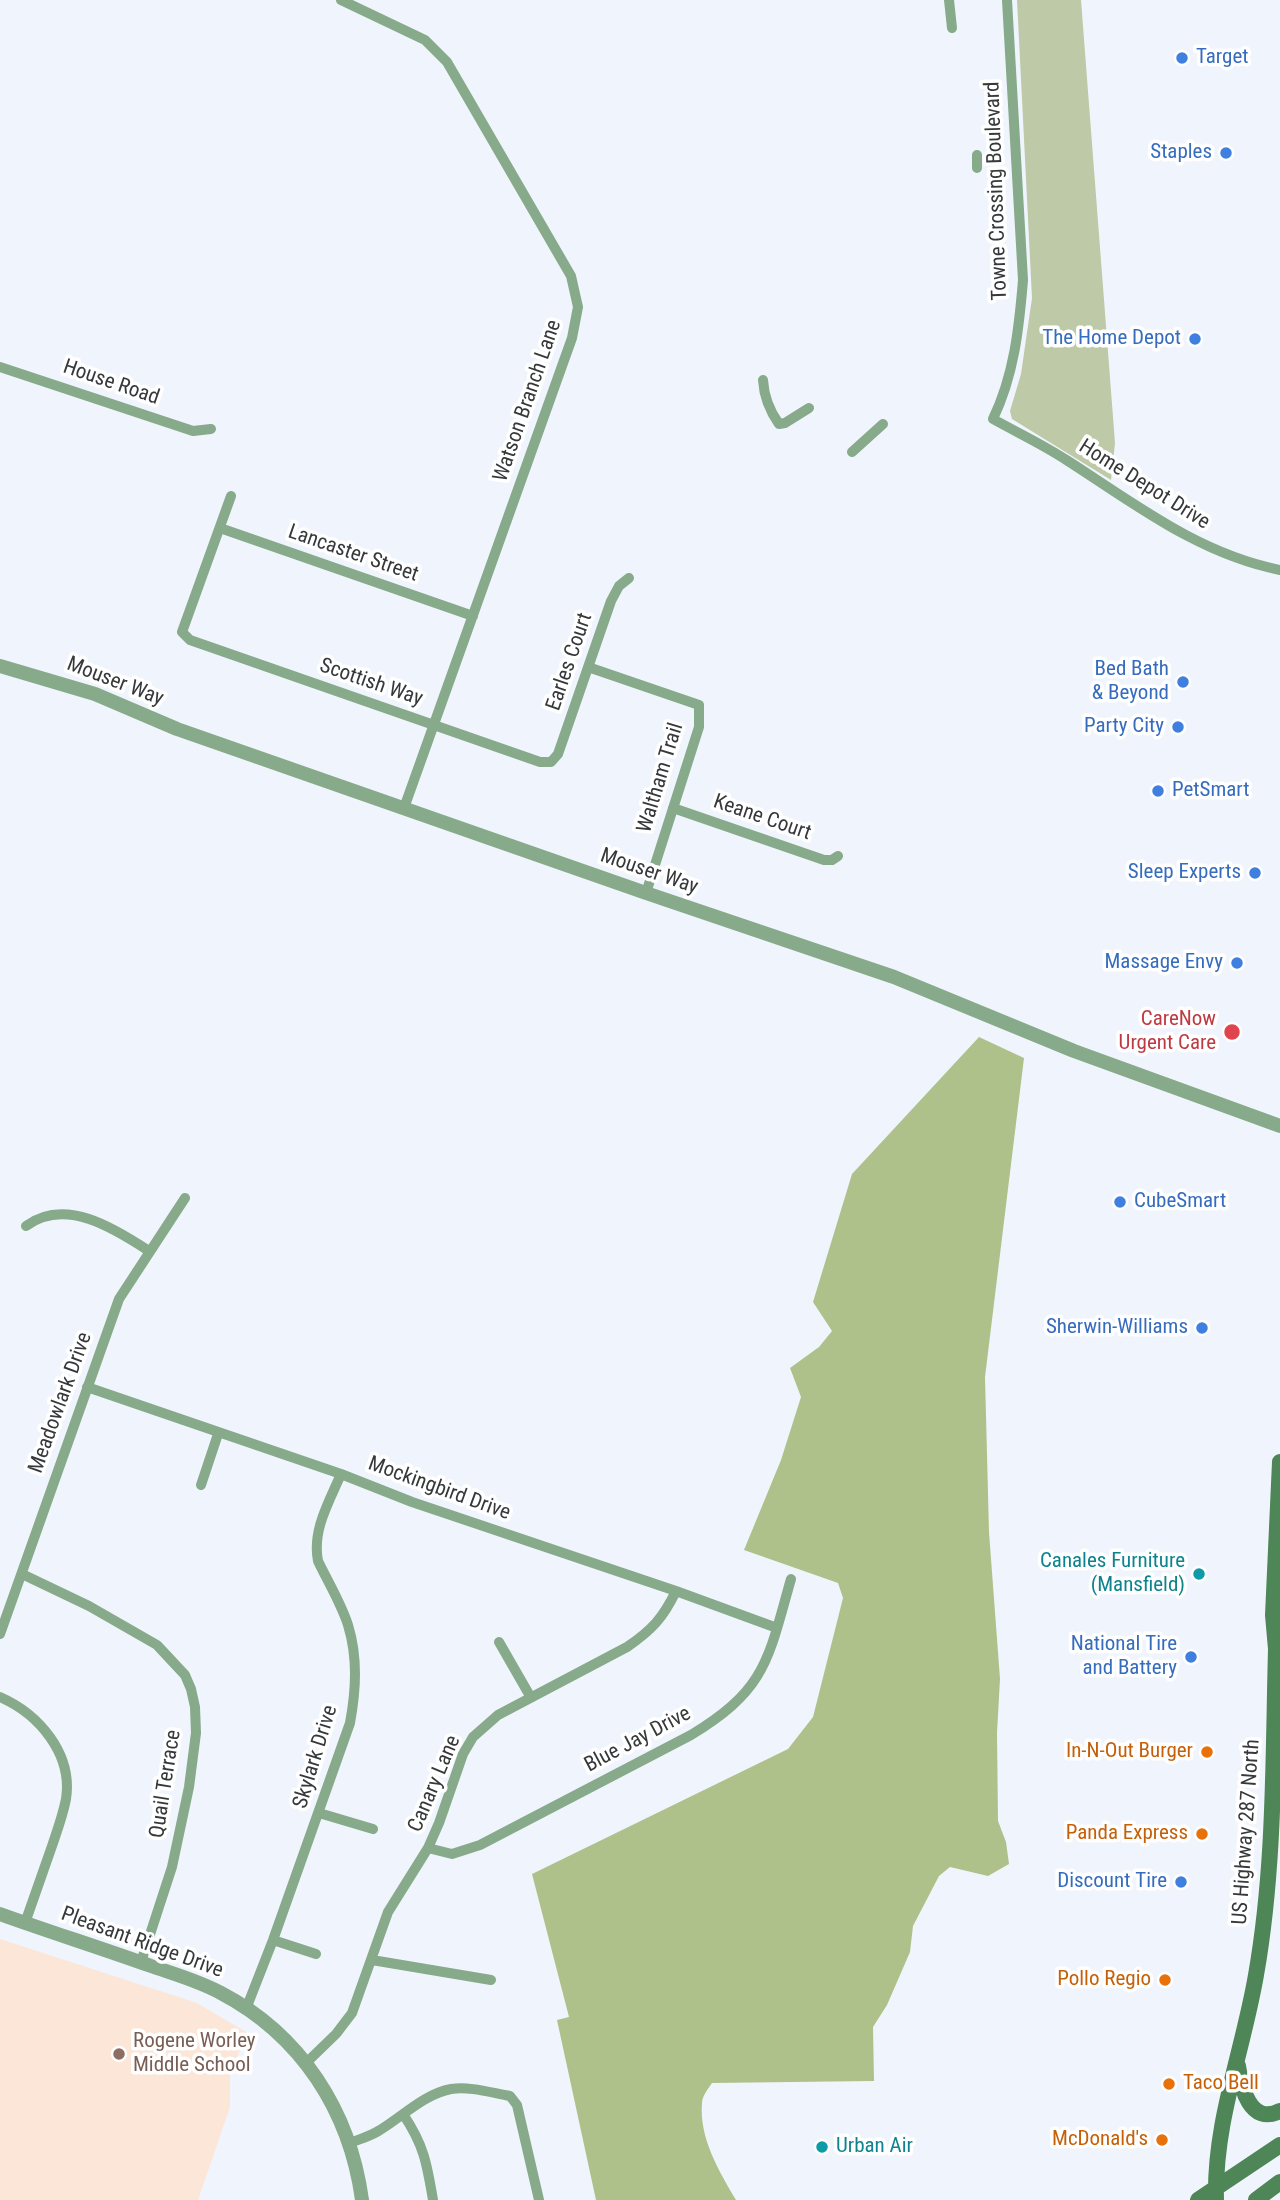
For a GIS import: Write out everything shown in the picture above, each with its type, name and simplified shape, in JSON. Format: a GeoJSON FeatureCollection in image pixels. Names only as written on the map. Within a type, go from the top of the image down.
{"type":"FeatureCollection","features":[{"type":"Feature","properties":{"kind":"main road","name":"US Highway 287 North"},"geometry":{"type":"LineString","coordinates":[[1216,2194],[1216,2158],[1222,2120],[1256,1976],[1270,1871],[1276,1649],[1273,1615],[1280,1462]]}},
{"type":"Feature","properties":{"kind":"main road"},"geometry":{"type":"LineString","coordinates":[[1237,2059],[1243,2093],[1251,2107],[1263,2113],[1275,2114],[1280,2111]]}},
{"type":"Feature","properties":{"kind":"main road"},"geometry":{"type":"LineString","coordinates":[[1198,2200],[1216,2194],[1277,2146]]}},
{"type":"Feature","properties":{"kind":"main road"},"geometry":{"type":"LineString","coordinates":[[1256,2200],[1276,2185]]}},
{"type":"Feature","properties":{"kind":"street","name":"Watson Branch Lane"},"geometry":{"type":"LineString","coordinates":[[341,0],[425,40],[447,62],[570,276],[578,307],[572,338],[404,808]]}},
{"type":"Feature","properties":{"kind":"street"},"geometry":{"type":"LineString","coordinates":[[948,0],[952,28]]}},
{"type":"Feature","properties":{"kind":"street","name":"Towne Crossing Boulevard"},"geometry":{"type":"LineString","coordinates":[[993,419],[1003,398],[1012,365],[1023,280],[1007,0]]}},
{"type":"Feature","properties":{"kind":"street"},"geometry":{"type":"LineString","coordinates":[[977,155],[977,168]]}},
{"type":"Feature","properties":{"kind":"street","name":"House Road"},"geometry":{"type":"LineString","coordinates":[[0,367],[193,431],[211,429]]}},
{"type":"Feature","properties":{"kind":"street"},"geometry":{"type":"LineString","coordinates":[[763,380],[764,394],[771,413],[779,424],[785,424],[809,408]]}},
{"type":"Feature","properties":{"kind":"street","name":"Home Depot Drive"},"geometry":{"type":"LineString","coordinates":[[993,419],[1064,458],[1206,547],[1280,570]]}},
{"type":"Feature","properties":{"kind":"street"},"geometry":{"type":"LineString","coordinates":[[852,452],[883,424]]}},
{"type":"Feature","properties":{"kind":"street"},"geometry":{"type":"LineString","coordinates":[[220,528],[231,496]]}},
{"type":"Feature","properties":{"kind":"street","name":"Lancaster Street"},"geometry":{"type":"LineString","coordinates":[[220,528],[473,616]]}},
{"type":"Feature","properties":{"kind":"street","name":"Scottish Way"},"geometry":{"type":"LineString","coordinates":[[220,528],[183,632],[195,642],[540,762],[551,762]]}},
{"type":"Feature","properties":{"kind":"street","name":"Earles Court"},"geometry":{"type":"LineString","coordinates":[[551,762],[558,754],[615,592],[629,578]]}},
{"type":"Feature","properties":{"kind":"street","name":"Mouser Way"},"geometry":{"type":"LineString","coordinates":[[0,666],[95,694],[177,729],[894,977],[1074,1051],[1280,1126]]}},
{"type":"Feature","properties":{"kind":"street","name":"Waltham Trail"},"geometry":{"type":"LineString","coordinates":[[588,667],[699,705],[699,727],[646,893]]}},
{"type":"Feature","properties":{"kind":"street","name":"Keane Court"},"geometry":{"type":"LineString","coordinates":[[673,808],[824,860],[832,860],[838,856]]}},
{"type":"Feature","properties":{"kind":"street","name":"Meadowlark Drive"},"geometry":{"type":"LineString","coordinates":[[0,1634],[119,1299],[185,1198]]}},
{"type":"Feature","properties":{"kind":"street"},"geometry":{"type":"LineString","coordinates":[[26,1226],[36,1219],[58,1213],[82,1217],[105,1226],[149,1251]]}},
{"type":"Feature","properties":{"kind":"street","name":"Mockingbird Drive"},"geometry":{"type":"LineString","coordinates":[[87,1387],[777,1628]]}},
{"type":"Feature","properties":{"kind":"street"},"geometry":{"type":"LineString","coordinates":[[201,1485],[218,1434]]}},
{"type":"Feature","properties":{"kind":"street","name":"Skylark Drive"},"geometry":{"type":"LineString","coordinates":[[246,2008],[320,1813],[350,1723],[355,1691],[355,1654],[348,1624],[316,1552],[320,1521],[341,1474]]}},
{"type":"Feature","properties":{"kind":"street","name":"Quail Terrace"},"geometry":{"type":"LineString","coordinates":[[22,1574],[89,1606],[157,1645],[185,1675],[191,1689],[196,1733],[189,1787],[172,1867],[141,1962]]}},
{"type":"Feature","properties":{"kind":"street","name":"Blue Jay Drive"},"geometry":{"type":"LineString","coordinates":[[428,1848],[452,1854],[480,1845],[721,1717],[749,1690],[766,1663],[791,1579]]}},
{"type":"Feature","properties":{"kind":"street","name":"Canary Lane"},"geometry":{"type":"LineString","coordinates":[[306,2063],[336,2034],[352,2013],[392,1904],[428,1848],[463,1754],[473,1737],[495,1716],[627,1647],[646,1634],[665,1614],[676,1591]]}},
{"type":"Feature","properties":{"kind":"street"},"geometry":{"type":"LineString","coordinates":[[499,1642],[530,1696]]}},
{"type":"Feature","properties":{"kind":"street"},"geometry":{"type":"LineString","coordinates":[[0,1697],[13,1703],[41,1727],[61,1755],[65,1772],[66,1797],[62,1815],[25,1923]]}},
{"type":"Feature","properties":{"kind":"street"},"geometry":{"type":"LineString","coordinates":[[320,1813],[373,1829]]}},
{"type":"Feature","properties":{"kind":"street","name":"Pleasant Ridge Drive"},"geometry":{"type":"LineString","coordinates":[[0,1914],[220,1992],[269,2025],[306,2063],[337,2112],[350,2143],[362,2200]]}},
{"type":"Feature","properties":{"kind":"street"},"geometry":{"type":"LineString","coordinates":[[273,1940],[316,1954]]}},
{"type":"Feature","properties":{"kind":"street"},"geometry":{"type":"LineString","coordinates":[[372,1960],[491,1980]]}},
{"type":"Feature","properties":{"kind":"street"},"geometry":{"type":"LineString","coordinates":[[350,2143],[378,2132],[432,2096],[453,2088],[510,2096],[517,2105],[539,2200]]}},
{"type":"Feature","properties":{"kind":"street"},"geometry":{"type":"LineString","coordinates":[[403,2114],[418,2137],[424,2153],[433,2200]]}},
{"type":"Feature","properties":{"kind":"shaded area","name":"Rogene Worley Middle School"},"geometry":{"type":"Polygon","coordinates":[[[0,1939],[197,2003],[246,2032],[230,2077],[230,2107],[198,2200],[0,2200],[0,1939]]]}},
{"type":"Feature","properties":{"kind":"green space"},"geometry":{"type":"Polygon","coordinates":[[[1017,0],[1081,0],[1115,443],[1111,480],[1012,419],[1010,411],[1021,374],[1032,298],[1017,0]]]}},
{"type":"Feature","properties":{"kind":"green space"},"geometry":{"type":"Polygon","coordinates":[[[979,1037],[1024,1058],[985,1377],[989,1532],[1000,1679],[997,1733],[998,1821],[1006,1842],[1009,1864],[988,1876],[950,1867],[939,1876],[913,1926],[910,1952],[887,2005],[873,2027],[874,2081],[712,2083],[702,2100],[704,2129],[712,2154],[736,2200],[596,2200],[557,2020],[569,2017],[532,1874],[788,1749],[813,1717],[843,1598],[838,1583],[744,1550],[781,1460],[801,1397],[790,1368],[819,1347],[832,1331],[813,1302],[852,1174],[979,1037]]]}},
{"type":"Feature","properties":{"kind":"place","name":"Target"},"geometry":{"type":"Point","coordinates":[1182,58]}},
{"type":"Feature","properties":{"kind":"place","name":"Staples"},"geometry":{"type":"Point","coordinates":[1226,153]}},
{"type":"Feature","properties":{"kind":"place","name":"The Home Depot"},"geometry":{"type":"Point","coordinates":[1195,339]}},
{"type":"Feature","properties":{"kind":"place","name":"Bed Bath & Beyond"},"geometry":{"type":"Point","coordinates":[1183,682]}},
{"type":"Feature","properties":{"kind":"place","name":"Party City"},"geometry":{"type":"Point","coordinates":[1178,727]}},
{"type":"Feature","properties":{"kind":"place","name":"PetSmart"},"geometry":{"type":"Point","coordinates":[1158,791]}},
{"type":"Feature","properties":{"kind":"place","name":"Sleep Experts"},"geometry":{"type":"Point","coordinates":[1255,873]}},
{"type":"Feature","properties":{"kind":"place","name":"Massage Envy"},"geometry":{"type":"Point","coordinates":[1237,963]}},
{"type":"Feature","properties":{"kind":"place","name":"CareNow Urgent Care"},"geometry":{"type":"Point","coordinates":[1232,1032]}},
{"type":"Feature","properties":{"kind":"place","name":"CubeSmart"},"geometry":{"type":"Point","coordinates":[1120,1202]}},
{"type":"Feature","properties":{"kind":"place","name":"Sherwin-Williams"},"geometry":{"type":"Point","coordinates":[1202,1328]}},
{"type":"Feature","properties":{"kind":"place","name":"Canales Furniture (Mansfield)"},"geometry":{"type":"Point","coordinates":[1199,1574]}},
{"type":"Feature","properties":{"kind":"place","name":"National Tire and Battery"},"geometry":{"type":"Point","coordinates":[1191,1657]}},
{"type":"Feature","properties":{"kind":"place","name":"In-N-Out Burger"},"geometry":{"type":"Point","coordinates":[1207,1752]}},
{"type":"Feature","properties":{"kind":"place","name":"Panda Express"},"geometry":{"type":"Point","coordinates":[1202,1834]}},
{"type":"Feature","properties":{"kind":"place","name":"Discount Tire"},"geometry":{"type":"Point","coordinates":[1181,1882]}},
{"type":"Feature","properties":{"kind":"place","name":"Pollo Regio"},"geometry":{"type":"Point","coordinates":[1165,1980]}},
{"type":"Feature","properties":{"kind":"place","name":"Rogene Worley Middle School"},"geometry":{"type":"Point","coordinates":[119,2054]}},
{"type":"Feature","properties":{"kind":"place","name":"Taco Bell"},"geometry":{"type":"Point","coordinates":[1169,2084]}},
{"type":"Feature","properties":{"kind":"place","name":"McDonald's"},"geometry":{"type":"Point","coordinates":[1162,2140]}},
{"type":"Feature","properties":{"kind":"place","name":"Urban Air"},"geometry":{"type":"Point","coordinates":[822,2147]}}]}
